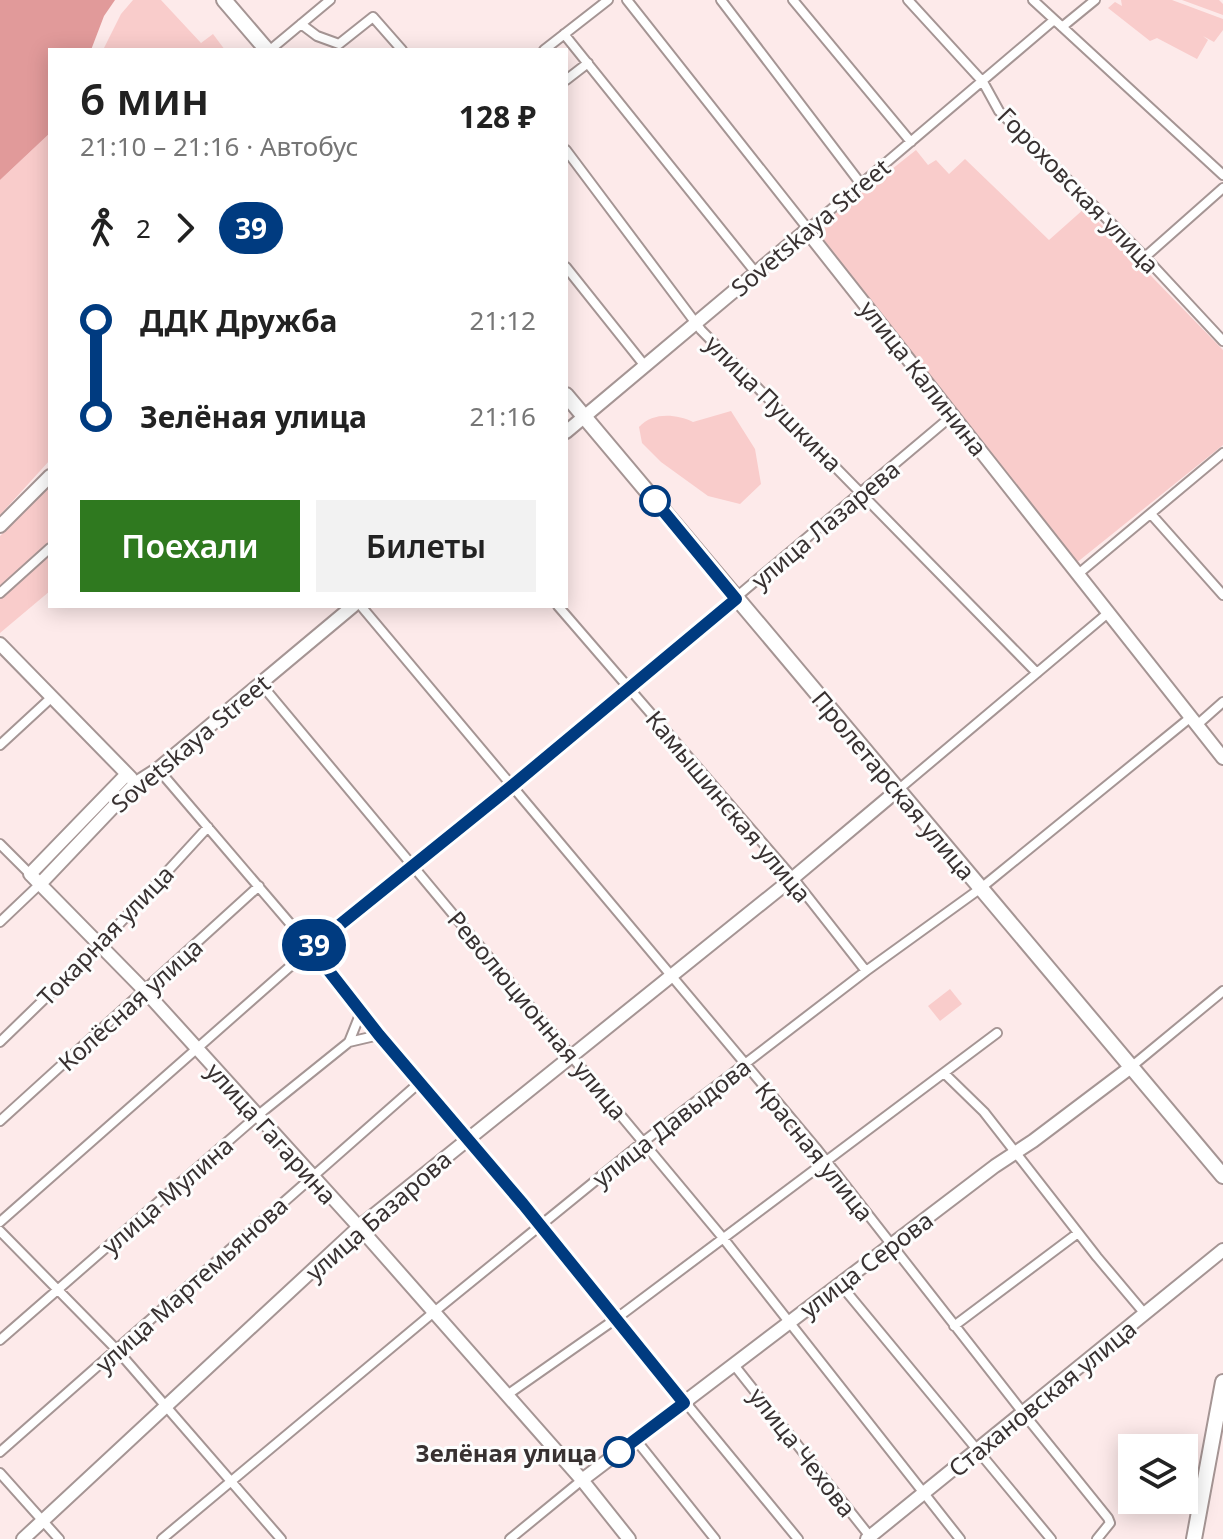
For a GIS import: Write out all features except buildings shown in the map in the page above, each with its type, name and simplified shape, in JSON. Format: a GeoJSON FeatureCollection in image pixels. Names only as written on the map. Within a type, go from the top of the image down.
{"type":"FeatureCollection","features":[{"type":"Feature","properties":{"kind":"main road"},"geometry":{"type":"LineString","coordinates":[[224,0],[266,48]]}},
{"type":"Feature","properties":{"kind":"main road","name":"Пролетарская улица"},"geometry":{"type":"LineString","coordinates":[[568,397],[1223,1176]]}},
{"type":"Feature","properties":{"kind":"main road"},"geometry":{"type":"LineString","coordinates":[[1194,1539],[1223,1382]]}},
{"type":"Feature","properties":{"kind":"street"},"geometry":{"type":"LineString","coordinates":[[271,48],[330,0]]}},
{"type":"Feature","properties":{"kind":"street"},"geometry":{"type":"LineString","coordinates":[[546,48],[608,0]]}},
{"type":"Feature","properties":{"kind":"street","name":"улица Калинина"},"geometry":{"type":"LineString","coordinates":[[627,0],[1223,758]]}},
{"type":"Feature","properties":{"kind":"street"},"geometry":{"type":"LineString","coordinates":[[721,0],[861,184]]}},
{"type":"Feature","properties":{"kind":"street"},"geometry":{"type":"LineString","coordinates":[[793,0],[911,142]]}},
{"type":"Feature","properties":{"kind":"street","name":"Гороховская улица"},"geometry":{"type":"LineString","coordinates":[[908,0],[983,82],[999,111],[1145,257],[1223,341]]}},
{"type":"Feature","properties":{"kind":"street"},"geometry":{"type":"LineString","coordinates":[[1033,0],[1223,175]]}},
{"type":"Feature","properties":{"kind":"street","name":"Sovetskaya Street"},"geometry":{"type":"LineString","coordinates":[[568,430],[983,82],[1058,23],[1095,0]]}},
{"type":"Feature","properties":{"kind":"street"},"geometry":{"type":"LineString","coordinates":[[301,24],[317,36],[339,44],[373,17],[400,48]]}},
{"type":"Feature","properties":{"kind":"street"},"geometry":{"type":"LineString","coordinates":[[564,34],[756,273]]}},
{"type":"Feature","properties":{"kind":"street"},"geometry":{"type":"LineString","coordinates":[[568,78],[588,63]]}},
{"type":"Feature","properties":{"kind":"street","name":"улица Пушкина"},"geometry":{"type":"LineString","coordinates":[[568,153],[696,323],[1037,673]]}},
{"type":"Feature","properties":{"kind":"street"},"geometry":{"type":"LineString","coordinates":[[1145,257],[1223,188]]}},
{"type":"Feature","properties":{"kind":"street"},"geometry":{"type":"LineString","coordinates":[[568,270],[645,366]]}},
{"type":"Feature","properties":{"kind":"street","name":"улица Лазарева"},"geometry":{"type":"LineString","coordinates":[[0,1222],[311,948],[629,689],[954,414]]}},
{"type":"Feature","properties":{"kind":"street"},"geometry":{"type":"LineString","coordinates":[[1077,575],[1223,453]]}},
{"type":"Feature","properties":{"kind":"street"},"geometry":{"type":"LineString","coordinates":[[0,526],[48,478]]}},
{"type":"Feature","properties":{"kind":"street"},"geometry":{"type":"LineString","coordinates":[[1151,514],[1223,595]]}},
{"type":"Feature","properties":{"kind":"street"},"geometry":{"type":"LineString","coordinates":[[0,593],[48,550]]}},
{"type":"Feature","properties":{"kind":"street","name":"Sovetskaya Street"},"geometry":{"type":"LineString","coordinates":[[0,922],[40,884],[131,778],[158,769],[351,608]]}},
{"type":"Feature","properties":{"kind":"street","name":"Красная улица"},"geometry":{"type":"LineString","coordinates":[[363,608],[825,1160],[1108,1518],[1110,1523],[1097,1539]]}},
{"type":"Feature","properties":{"kind":"street","name":"Камышинская улица"},"geometry":{"type":"LineString","coordinates":[[560,608],[793,878],[866,971]]}},
{"type":"Feature","properties":{"kind":"street"},"geometry":{"type":"LineString","coordinates":[[899,789],[1108,613]]}},
{"type":"Feature","properties":{"kind":"street"},"geometry":{"type":"LineString","coordinates":[[0,644],[131,778],[30,874]]}},
{"type":"Feature","properties":{"kind":"street","name":"Революционная улица"},"geometry":{"type":"LineString","coordinates":[[261,684],[723,1238],[960,1539]]}},
{"type":"Feature","properties":{"kind":"street"},"geometry":{"type":"LineString","coordinates":[[0,745],[52,697]]}},
{"type":"Feature","properties":{"kind":"street","name":"улица Давыдова"},"geometry":{"type":"LineString","coordinates":[[162,1539],[643,1142],[1223,702]]}},
{"type":"Feature","properties":{"kind":"street"},"geometry":{"type":"LineString","coordinates":[[158,769],[311,948],[379,1035],[468,1138],[798,1539]]}},
{"type":"Feature","properties":{"kind":"street","name":"улица Базарова"},"geometry":{"type":"LineString","coordinates":[[23,1539],[359,1227],[899,789]]}},
{"type":"Feature","properties":{"kind":"street","name":"Токарная улица"},"geometry":{"type":"LineString","coordinates":[[0,1042],[99,946],[208,827]]}},
{"type":"Feature","properties":{"kind":"street","name":"улица Гагарина"},"geometry":{"type":"LineString","coordinates":[[2,850],[30,874],[145,991],[359,1227],[582,1480],[624,1537]]}},
{"type":"Feature","properties":{"kind":"street","name":"Колёсная улица"},"geometry":{"type":"LineString","coordinates":[[0,1121],[259,886]]}},
{"type":"Feature","properties":{"kind":"street","name":"улица Серова"},"geometry":{"type":"LineString","coordinates":[[510,1539],[582,1480],[890,1245],[1131,1067],[1223,991]]}},
{"type":"Feature","properties":{"kind":"street","name":"улица Мулина"},"geometry":{"type":"LineString","coordinates":[[0,1340],[257,1116],[349,1042],[361,1012]]}},
{"type":"Feature","properties":{"kind":"street"},"geometry":{"type":"LineString","coordinates":[[507,1395],[617,1318],[997,1033]]}},
{"type":"Feature","properties":{"kind":"street"},"geometry":{"type":"LineString","coordinates":[[349,1042],[379,1035]]}},
{"type":"Feature","properties":{"kind":"street"},"geometry":{"type":"LineString","coordinates":[[944,1073],[984,1112],[1145,1314]]}},
{"type":"Feature","properties":{"kind":"street","name":"улица Мартемьянова"},"geometry":{"type":"LineString","coordinates":[[0,1452],[419,1083]]}},
{"type":"Feature","properties":{"kind":"street"},"geometry":{"type":"LineString","coordinates":[[0,1231],[117,1350],[279,1539]]}},
{"type":"Feature","properties":{"kind":"street"},"geometry":{"type":"LineString","coordinates":[[954,1326],[1078,1233]]}},
{"type":"Feature","properties":{"kind":"street","name":"Стахановская улица"},"geometry":{"type":"LineString","coordinates":[[869,1538],[1221,1254]]}},
{"type":"Feature","properties":{"kind":"street"},"geometry":{"type":"LineString","coordinates":[[840,1284],[1051,1539]]}},
{"type":"Feature","properties":{"kind":"street","name":"улица Чехова"},"geometry":{"type":"LineString","coordinates":[[734,1365],[869,1538]]}},
{"type":"Feature","properties":{"kind":"street"},"geometry":{"type":"LineString","coordinates":[[636,1440],[715,1539]]}},
{"type":"Feature","properties":{"kind":"street"},"geometry":{"type":"LineString","coordinates":[[0,1473],[59,1539]]}},
{"type":"Feature","properties":{"kind":"shaded area"},"geometry":{"type":"Polygon","coordinates":[[[0,0],[115,0],[104,16],[92,48],[48,48],[48,135],[0,180],[0,0]]]}},
{"type":"Feature","properties":{"kind":"shaded area"},"geometry":{"type":"Polygon","coordinates":[[[133,0],[161,0],[201,43],[213,34],[224,48],[104,48],[121,14],[133,0]]]}},
{"type":"Feature","properties":{"kind":"shaded area"},"geometry":{"type":"Polygon","coordinates":[[[1121,0],[1172,0],[1223,19],[1223,30],[1214,42],[1203,36],[1208,40],[1197,59],[1157,38],[1150,41],[1108,8],[1115,2],[1122,6],[1121,0]]]}},
{"type":"Feature","properties":{"kind":"shaded area"},"geometry":{"type":"Polygon","coordinates":[[[1182,0],[1219,0],[1223,4],[1223,15],[1182,0]]]}},
{"type":"Feature","properties":{"kind":"shaded area"},"geometry":{"type":"Polygon","coordinates":[[[48,135],[48,462],[0,515],[0,180],[48,135]]]}},
{"type":"Feature","properties":{"kind":"shaded area"},"geometry":{"type":"Polygon","coordinates":[[[916,150],[928,165],[936,160],[949,174],[965,159],[1049,240],[1085,208],[1223,350],[1223,445],[1075,564],[814,231],[916,150]]]}},
{"type":"Feature","properties":{"kind":"shaded area"},"geometry":{"type":"Polygon","coordinates":[[[731,411],[755,449],[761,484],[740,504],[708,496],[661,462],[642,443],[639,427],[651,419],[672,416],[693,422],[731,411]]]}},
{"type":"Feature","properties":{"kind":"shaded area"},"geometry":{"type":"Polygon","coordinates":[[[48,486],[48,593],[0,633],[0,536],[48,486]]]}},
{"type":"Feature","properties":{"kind":"shaded area"},"geometry":{"type":"Polygon","coordinates":[[[950,989],[962,1004],[940,1021],[928,1006],[950,989]]]}},
{"type":"Feature","properties":{"kind":"bus line","name":"39"},"geometry":{"type":"LineString","coordinates":[[619,1452],[684,1403],[523,1204],[379,1035],[311,948],[736,599],[655,501]]}},
{"type":"Feature","properties":{"kind":"place","name":"Зелёная улица"},"geometry":{"type":"Point","coordinates":[619,1452]}}]}
